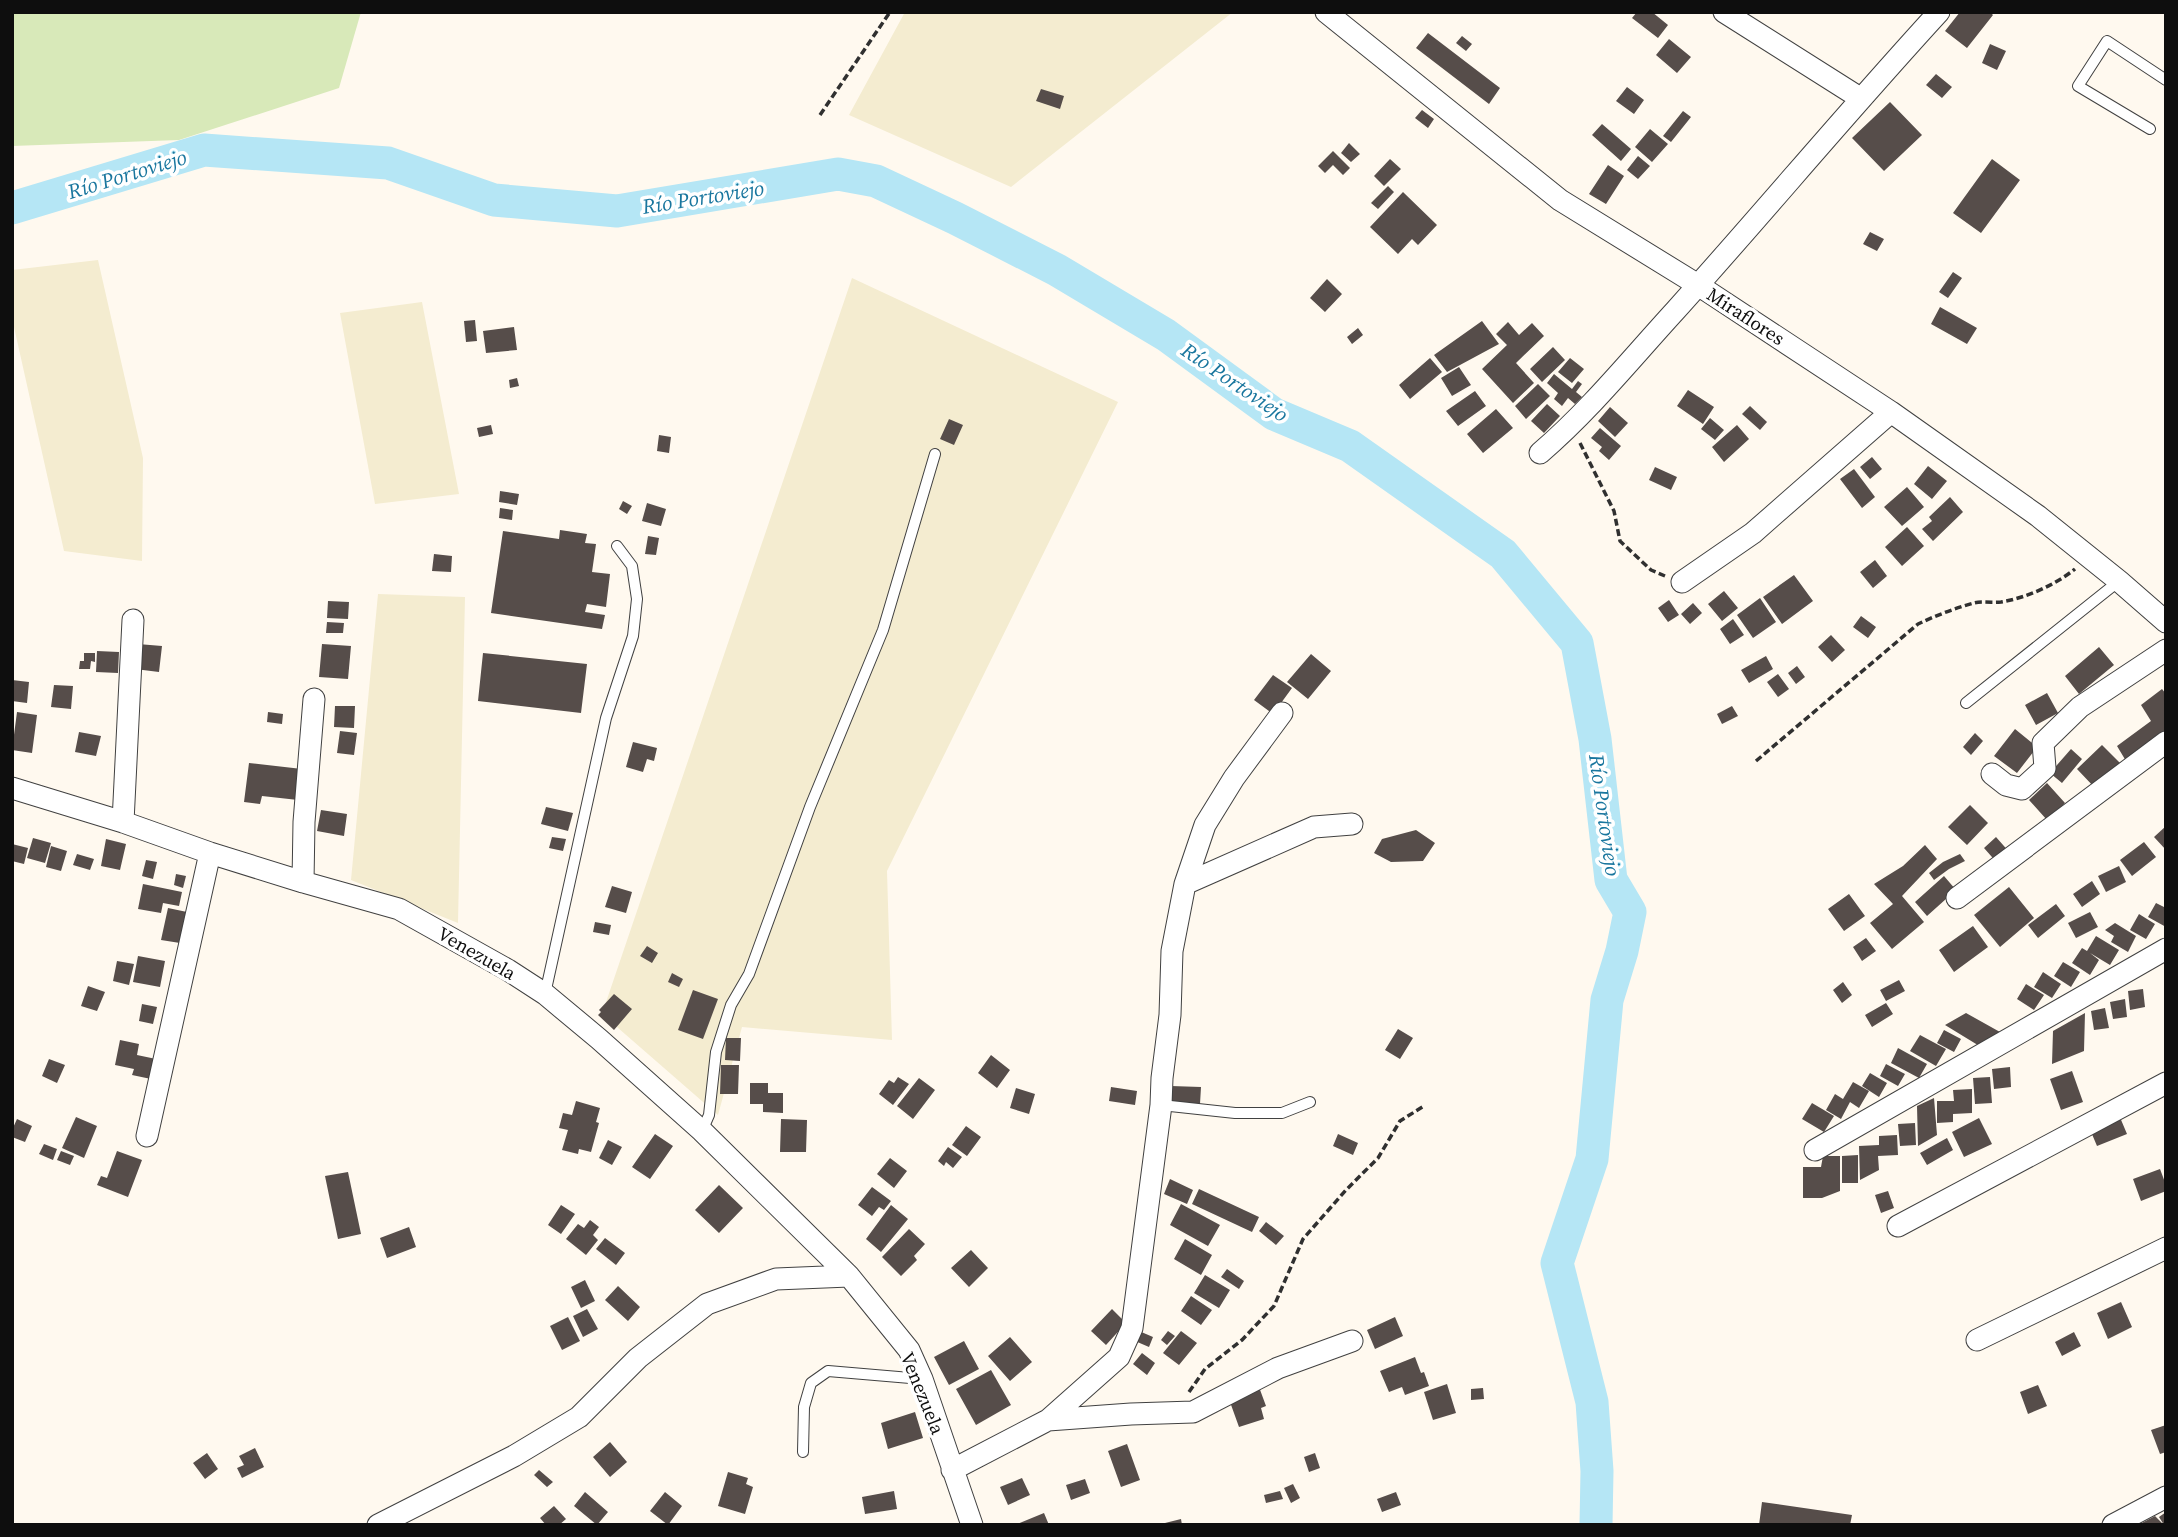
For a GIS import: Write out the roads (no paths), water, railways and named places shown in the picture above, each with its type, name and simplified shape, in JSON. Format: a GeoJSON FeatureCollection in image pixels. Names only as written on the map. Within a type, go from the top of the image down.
{"type":"FeatureCollection","features":[{"type":"Feature","properties":{"kind":"street","name":"Miraflores"},"geometry":{"type":"LineString","coordinates":[[1325,12],[1560,201],[1698,285],[1891,412],[2038,516],[2090,556],[2166,622]]}},
{"type":"Feature","properties":{"kind":"street"},"geometry":{"type":"LineString","coordinates":[[1724,12],[1860,98]]}},
{"type":"Feature","properties":{"kind":"street"},"geometry":{"type":"LineString","coordinates":[[1540,453],[1572,426],[1939,12]]}},
{"type":"Feature","properties":{"kind":"street"},"geometry":{"type":"LineString","coordinates":[[1682,582],[1753,533],[1891,412]]}},
{"type":"Feature","properties":{"kind":"street"},"geometry":{"type":"LineString","coordinates":[[123,822],[133,620]]}},
{"type":"Feature","properties":{"kind":"street"},"geometry":{"type":"LineString","coordinates":[[1992,774],[2006,785],[2022,789],[2045,768],[2043,743],[2080,707],[2166,650]]}},
{"type":"Feature","properties":{"kind":"street"},"geometry":{"type":"LineString","coordinates":[[303,882],[304,822],[314,699]]}},
{"type":"Feature","properties":{"kind":"street"},"geometry":{"type":"LineString","coordinates":[[952,1470],[1048,1420],[1119,1357],[1132,1328],[1161,1105],[1170,1015],[1172,951],[1185,884],[1205,825],[1234,778],[1282,713]]}},
{"type":"Feature","properties":{"kind":"street"},"geometry":{"type":"LineString","coordinates":[[1957,898],[2166,743]]}},
{"type":"Feature","properties":{"kind":"street","name":"Venezuela"},"geometry":{"type":"LineString","coordinates":[[12,788],[123,822],[210,853],[399,909],[508,970],[545,994],[702,1131],[849,1276],[909,1350],[922,1379],[972,1525]]}},
{"type":"Feature","properties":{"kind":"street"},"geometry":{"type":"LineString","coordinates":[[1185,884],[1314,827],[1352,824]]}},
{"type":"Feature","properties":{"kind":"street"},"geometry":{"type":"LineString","coordinates":[[147,1136],[210,853]]}},
{"type":"Feature","properties":{"kind":"street"},"geometry":{"type":"LineString","coordinates":[[1815,1150],[2166,949]]}},
{"type":"Feature","properties":{"kind":"street"},"geometry":{"type":"LineString","coordinates":[[1898,1226],[2166,1083]]}},
{"type":"Feature","properties":{"kind":"street"},"geometry":{"type":"LineString","coordinates":[[1977,1340],[2166,1248]]}},
{"type":"Feature","properties":{"kind":"street"},"geometry":{"type":"LineString","coordinates":[[378,1525],[514,1457],[579,1417],[638,1358],[707,1304],[776,1279],[849,1276]]}},
{"type":"Feature","properties":{"kind":"street"},"geometry":{"type":"LineString","coordinates":[[1048,1420],[1193,1412],[1278,1368],[1352,1341]]}},
{"type":"Feature","properties":{"kind":"street"},"geometry":{"type":"LineString","coordinates":[[2113,1525],[2166,1497]]}},
{"type":"Feature","properties":{"kind":"lane"},"geometry":{"type":"LineString","coordinates":[[2150,129],[2078,86],[2108,41],[2166,80]]}},
{"type":"Feature","properties":{"kind":"lane"},"geometry":{"type":"LineString","coordinates":[[702,1131],[709,1115],[716,1052],[731,1005],[749,974],[810,807],[883,630],[935,454]]}},
{"type":"Feature","properties":{"kind":"lane"},"geometry":{"type":"LineString","coordinates":[[545,994],[606,718],[633,636],[637,599],[632,566],[617,547]]}},
{"type":"Feature","properties":{"kind":"lane"},"geometry":{"type":"LineString","coordinates":[[1966,703],[2119,581]]}},
{"type":"Feature","properties":{"kind":"lane"},"geometry":{"type":"LineString","coordinates":[[1161,1105],[1236,1113],[1282,1113],[1310,1102]]}},
{"type":"Feature","properties":{"kind":"lane"},"geometry":{"type":"LineString","coordinates":[[803,1452],[804,1407],[811,1383],[828,1371],[922,1379]]}},
{"type":"Feature","properties":{"kind":"waterway","name":"Río Portoviejo"},"geometry":{"type":"LineString","coordinates":[[12,208],[204,150],[388,163],[494,200],[617,211],[838,174],[876,181],[1057,270],[1166,335],[1274,414],[1350,446],[1503,554],[1577,643],[1595,739],[1611,880],[1630,912],[1622,951],[1607,1000],[1592,1159],[1557,1263],[1592,1402],[1597,1471],[1596,1525]]}}]}
